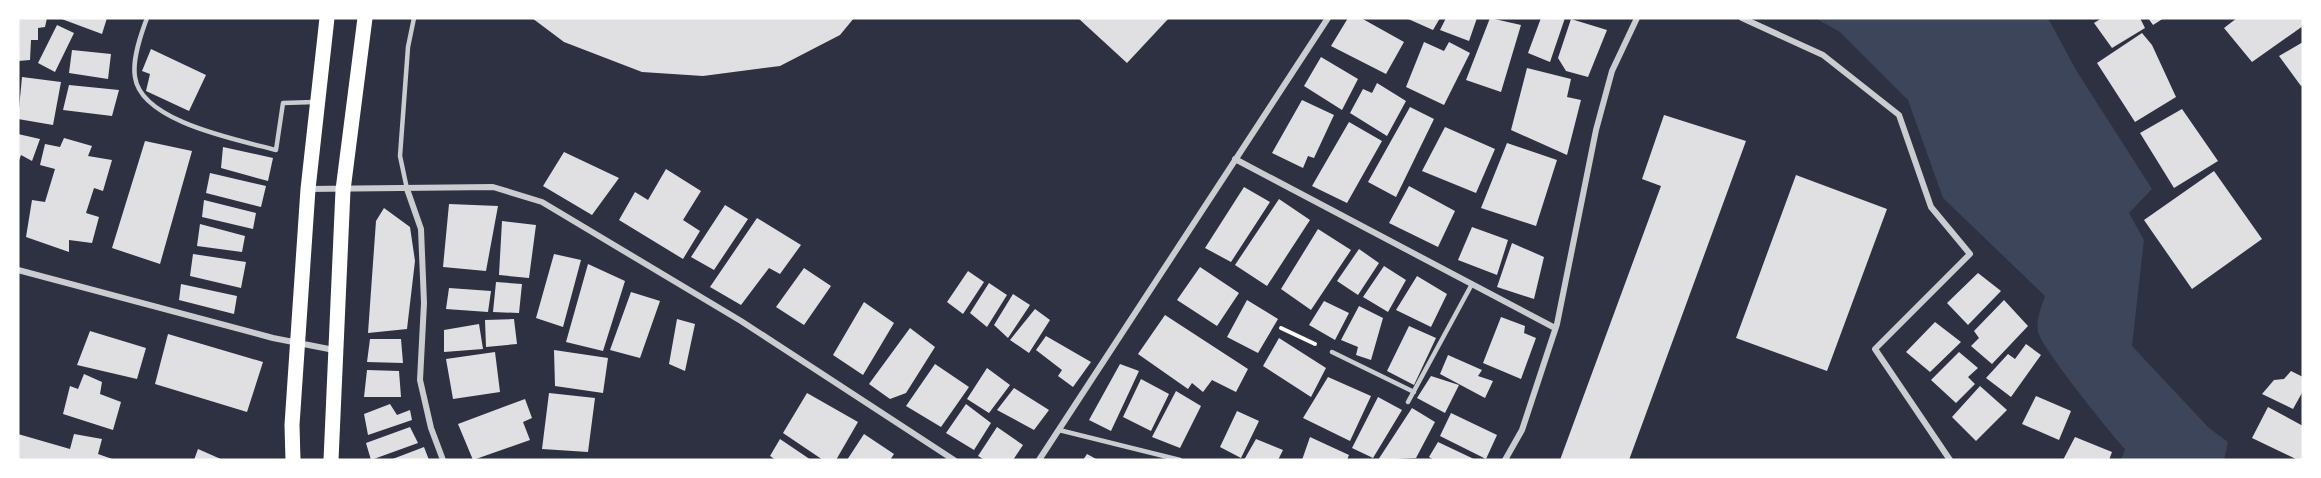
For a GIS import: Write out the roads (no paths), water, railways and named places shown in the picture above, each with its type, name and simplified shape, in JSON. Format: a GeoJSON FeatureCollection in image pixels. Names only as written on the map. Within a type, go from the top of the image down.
{"type":"FeatureCollection","features":[{"type":"Feature","properties":{"kind":"main road"},"geometry":{"type":"LineString","coordinates":[[293,460],[297,344],[308,189],[327,18]]}},
{"type":"Feature","properties":{"kind":"main road"},"geometry":{"type":"LineString","coordinates":[[331,460],[334,350],[343,190],[365,18]]}},
{"type":"Feature","properties":{"kind":"street"},"geometry":{"type":"LineString","coordinates":[[1039,460],[1328,18]]}},
{"type":"Feature","properties":{"kind":"street"},"geometry":{"type":"LineString","coordinates":[[1505,460],[1522,429],[1556,328],[1596,130],[1612,71],[1637,18]]}},
{"type":"Feature","properties":{"kind":"street"},"geometry":{"type":"LineString","coordinates":[[1742,18],[1823,55],[1899,115],[1931,207],[1970,254],[1875,349],[1950,460]]}},
{"type":"Feature","properties":{"kind":"street"},"geometry":{"type":"LineString","coordinates":[[1235,159],[1556,328]]}},
{"type":"Feature","properties":{"kind":"street"},"geometry":{"type":"LineString","coordinates":[[308,189],[493,187],[542,202],[741,321],[954,460]]}},
{"type":"Feature","properties":{"kind":"street"},"geometry":{"type":"LineString","coordinates":[[407,189],[421,229],[424,303],[420,380],[431,428],[443,460]]}},
{"type":"Feature","properties":{"kind":"street"},"geometry":{"type":"LineString","coordinates":[[18,270],[297,344],[334,350]]}},
{"type":"Feature","properties":{"kind":"lane"},"geometry":{"type":"LineString","coordinates":[[147,18],[134,76],[141,94],[169,116],[211,133],[276,150],[283,103],[317,102]]}},
{"type":"Feature","properties":{"kind":"lane"},"geometry":{"type":"LineString","coordinates":[[407,189],[400,156],[408,47],[414,18]]}},
{"type":"Feature","properties":{"kind":"lane"},"geometry":{"type":"LineString","coordinates":[[1408,402],[1472,284]]}},
{"type":"Feature","properties":{"kind":"lane"},"geometry":{"type":"LineString","coordinates":[[1332,352],[1414,392]]}},
{"type":"Feature","properties":{"kind":"lane"},"geometry":{"type":"LineString","coordinates":[[1059,430],[1180,460]]}}]}
